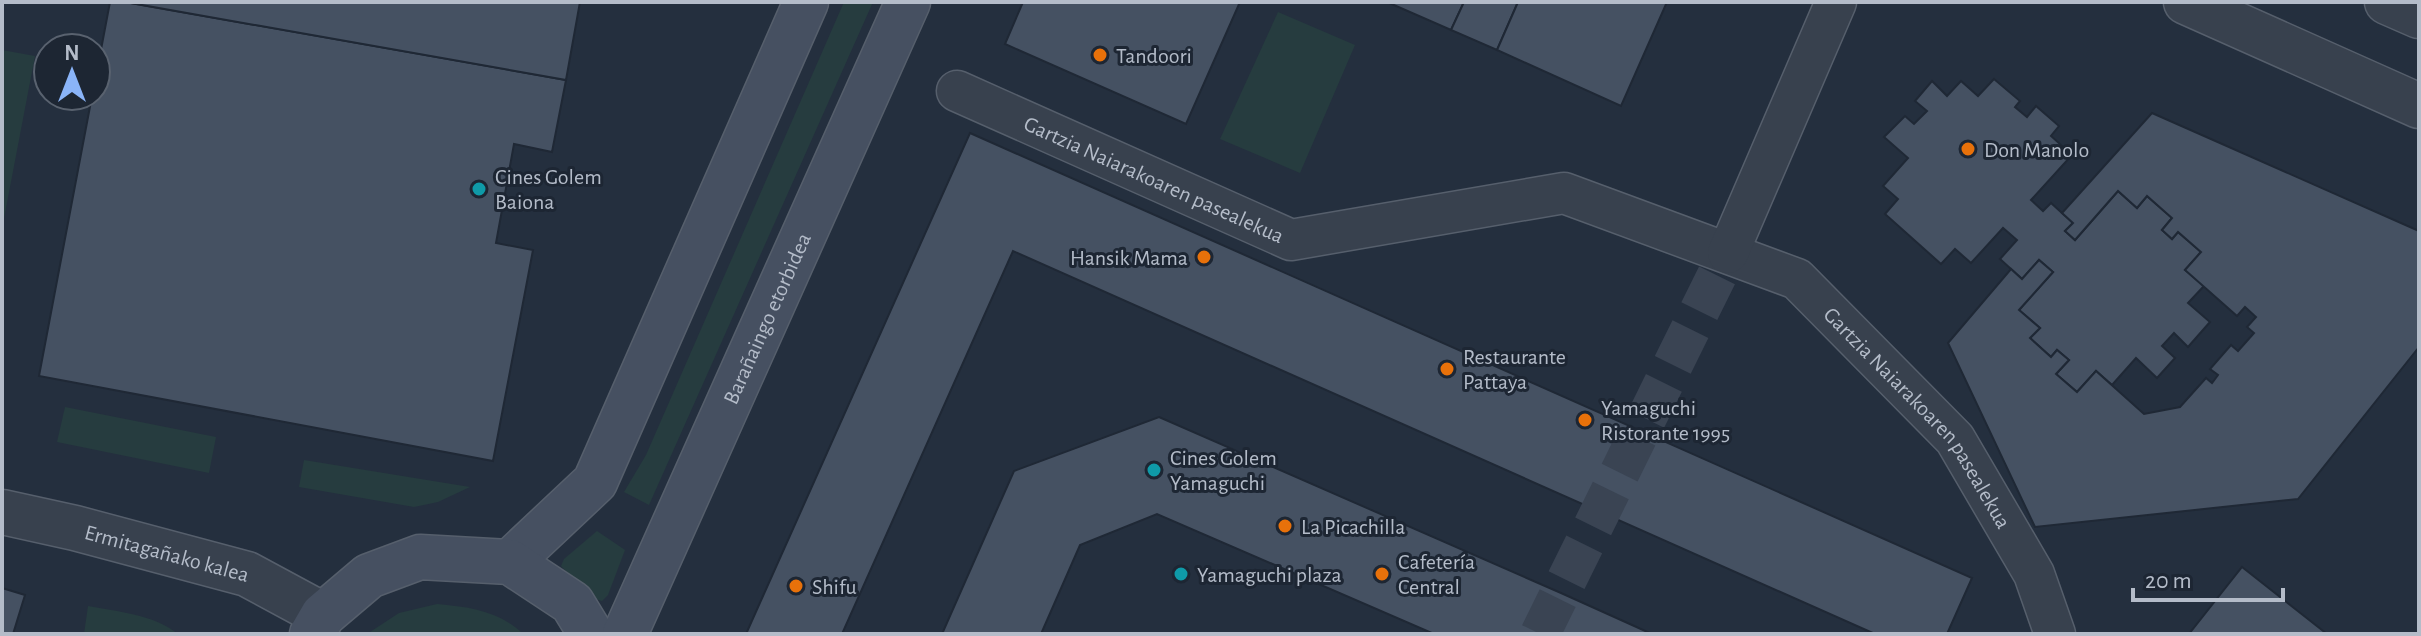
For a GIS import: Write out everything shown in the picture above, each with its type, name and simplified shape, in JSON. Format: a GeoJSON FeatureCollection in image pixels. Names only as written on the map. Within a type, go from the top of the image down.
{"type":"FeatureCollection","features":[{"type":"Feature","properties":{"kind":"main road"},"geometry":{"type":"LineString","coordinates":[[510,562],[595,482],[806,2]]}},
{"type":"Feature","properties":{"kind":"main road","name":"Barañaingo etorbidea"},"geometry":{"type":"LineString","coordinates":[[625,634],[908,2]]}},
{"type":"Feature","properties":{"kind":"main road"},"geometry":{"type":"LineString","coordinates":[[317,624],[369,576],[420,557],[510,562],[572,603],[591,634]]}},
{"type":"Feature","properties":{"kind":"street"},"geometry":{"type":"LineString","coordinates":[[1728,253],[1836,2]]}},
{"type":"Feature","properties":{"kind":"street"},"geometry":{"type":"LineString","coordinates":[[2186,2],[2419,106]]}},
{"type":"Feature","properties":{"kind":"street"},"geometry":{"type":"LineString","coordinates":[[2387,2],[2419,16]]}},
{"type":"Feature","properties":{"kind":"street","name":"Gartzia Naiarakoaren pasealekua"},"geometry":{"type":"LineString","coordinates":[[957,91],[1291,240],[1564,193],[1797,279],[1955,439],[2034,574],[2055,634]]}},
{"type":"Feature","properties":{"kind":"street","name":"Ermitagañako kalea"},"geometry":{"type":"LineString","coordinates":[[2,512],[247,574],[317,624]]}},
{"type":"Feature","properties":{"kind":"green space"},"geometry":{"type":"Polygon","coordinates":[[[844,2],[873,2],[649,505],[624,492],[646,455],[844,2]]]}},
{"type":"Feature","properties":{"kind":"green space"},"geometry":{"type":"Polygon","coordinates":[[[1278,12],[1355,45],[1300,173],[1220,139],[1278,12]]]}},
{"type":"Feature","properties":{"kind":"green space"},"geometry":{"type":"Polygon","coordinates":[[[2,50],[32,55],[32,72],[2,229],[2,50]]]}},
{"type":"Feature","properties":{"kind":"green space"},"geometry":{"type":"Polygon","coordinates":[[[65,407],[216,437],[209,473],[57,442],[65,407]]]}},
{"type":"Feature","properties":{"kind":"green space"},"geometry":{"type":"Polygon","coordinates":[[[304,460],[470,487],[438,502],[414,507],[299,487],[304,460]]]}},
{"type":"Feature","properties":{"kind":"green space"},"geometry":{"type":"Polygon","coordinates":[[[597,531],[625,550],[608,595],[602,601],[592,598],[561,566],[564,559],[597,531]]]}},
{"type":"Feature","properties":{"kind":"green space"},"geometry":{"type":"Polygon","coordinates":[[[437,604],[494,615],[523,634],[367,634],[399,613],[437,604]]]}},
{"type":"Feature","properties":{"kind":"green space"},"geometry":{"type":"Polygon","coordinates":[[[88,606],[146,618],[178,634],[84,634],[88,606]]]}},
{"type":"Feature","properties":{"kind":"building"},"geometry":{"type":"Polygon","coordinates":[[[110,2],[125,2],[566,80],[552,152],[514,144],[496,243],[533,250],[493,461],[39,376],[89,112],[112,112],[112,32],[104,32],[110,2]]]}},
{"type":"Feature","properties":{"kind":"building"},"geometry":{"type":"Polygon","coordinates":[[[125,2],[580,2],[566,80],[125,2]]]}},
{"type":"Feature","properties":{"kind":"building"},"geometry":{"type":"Polygon","coordinates":[[[1023,2],[1240,2],[1186,124],[1005,44],[1023,2]]]}},
{"type":"Feature","properties":{"kind":"building"},"geometry":{"type":"Polygon","coordinates":[[[1387,2],[1464,2],[1451,30],[1387,2]]]}},
{"type":"Feature","properties":{"kind":"building"},"geometry":{"type":"Polygon","coordinates":[[[1464,2],[1518,2],[1497,50],[1451,30],[1464,2]]]}},
{"type":"Feature","properties":{"kind":"building"},"geometry":{"type":"Polygon","coordinates":[[[1518,2],[1667,2],[1621,106],[1497,50],[1518,2]]]}},
{"type":"Feature","properties":{"kind":"building"},"geometry":{"type":"Polygon","coordinates":[[[1994,79],[2020,101],[2015,107],[2027,117],[2036,106],[2059,126],[2051,136],[2072,155],[2031,200],[2043,211],[2051,203],[2073,223],[2065,231],[2075,240],[2118,191],[2137,208],[2147,196],[2172,218],[2162,230],[2172,239],[2178,232],[2201,252],[2185,270],[2204,286],[2188,303],[2210,322],[2188,347],[2174,333],[2162,346],[2175,358],[2157,378],[2136,358],[2112,385],[2096,371],[2077,392],[2056,374],[2069,360],[2057,350],[2051,357],[2030,338],[2040,328],[2019,310],[2053,272],[2039,260],[2022,279],[2000,259],[2017,240],[2003,228],[1971,263],[1955,249],[1941,264],[1885,214],[1898,199],[1883,186],[1908,158],[1884,137],[1905,116],[1914,124],[1927,111],[1915,101],[1932,81],[1947,96],[1961,81],[1978,96],[1994,79]]]}},
{"type":"Feature","properties":{"kind":"building"},"geometry":{"type":"Polygon","coordinates":[[[2152,113],[2419,231],[2419,347],[2298,499],[2035,527],[1948,343],[2011,269],[2022,279],[2039,260],[2053,272],[2019,310],[2040,328],[2030,338],[2051,357],[2057,350],[2069,360],[2056,374],[2077,392],[2096,371],[2144,414],[2180,407],[2206,378],[2212,383],[2218,375],[2210,369],[2231,345],[2238,351],[2254,333],[2247,327],[2256,317],[2245,307],[2237,316],[2185,270],[2201,252],[2178,232],[2172,239],[2162,230],[2172,218],[2147,196],[2137,208],[2118,191],[2075,240],[2065,231],[2073,223],[2062,213],[2152,113]]]}},
{"type":"Feature","properties":{"kind":"building"},"geometry":{"type":"Polygon","coordinates":[[[970,133],[1972,578],[1947,634],[1875,634],[1013,251],[842,634],[746,634],[970,133]]]}},
{"type":"Feature","properties":{"kind":"building"},"geometry":{"type":"Polygon","coordinates":[[[1159,417],[1652,634],[1434,634],[1157,514],[1080,545],[1041,634],[942,634],[1014,471],[1159,417]]]}},
{"type":"Feature","properties":{"kind":"building"},"geometry":{"type":"Polygon","coordinates":[[[2242,567],[2327,634],[2189,634],[2242,567]]]}},
{"type":"Feature","properties":{"kind":"building"},"geometry":{"type":"Polygon","coordinates":[[[2,588],[25,595],[13,634],[2,634],[2,588]]]}},
{"type":"Feature","properties":{"kind":"tunnel"},"geometry":{"type":"LineString","coordinates":[[1540,634],[1728,253]]}},
{"type":"Feature","properties":{"kind":"place","name":"Tandoori"},"geometry":{"type":"Point","coordinates":[1100,55]}},
{"type":"Feature","properties":{"kind":"place","name":"Don Manolo"},"geometry":{"type":"Point","coordinates":[1968,149]}},
{"type":"Feature","properties":{"kind":"place","name":"Cines Golem Baiona"},"geometry":{"type":"Point","coordinates":[479,189]}},
{"type":"Feature","properties":{"kind":"place","name":"Hansik Mama"},"geometry":{"type":"Point","coordinates":[1204,257]}},
{"type":"Feature","properties":{"kind":"place","name":"Restaurante Pattaya"},"geometry":{"type":"Point","coordinates":[1447,369]}},
{"type":"Feature","properties":{"kind":"place","name":"Yamaguchi Ristorante 1995"},"geometry":{"type":"Point","coordinates":[1585,420]}},
{"type":"Feature","properties":{"kind":"place","name":"Cines Golem Yamaguchi"},"geometry":{"type":"Point","coordinates":[1154,470]}},
{"type":"Feature","properties":{"kind":"place","name":"La Picachilla"},"geometry":{"type":"Point","coordinates":[1285,526]}},
{"type":"Feature","properties":{"kind":"place","name":"Yamaguchi plaza"},"geometry":{"type":"Point","coordinates":[1181,574]}},
{"type":"Feature","properties":{"kind":"place","name":"Cafetería Central"},"geometry":{"type":"Point","coordinates":[1382,574]}},
{"type":"Feature","properties":{"kind":"place","name":"Shifu"},"geometry":{"type":"Point","coordinates":[796,586]}}]}
